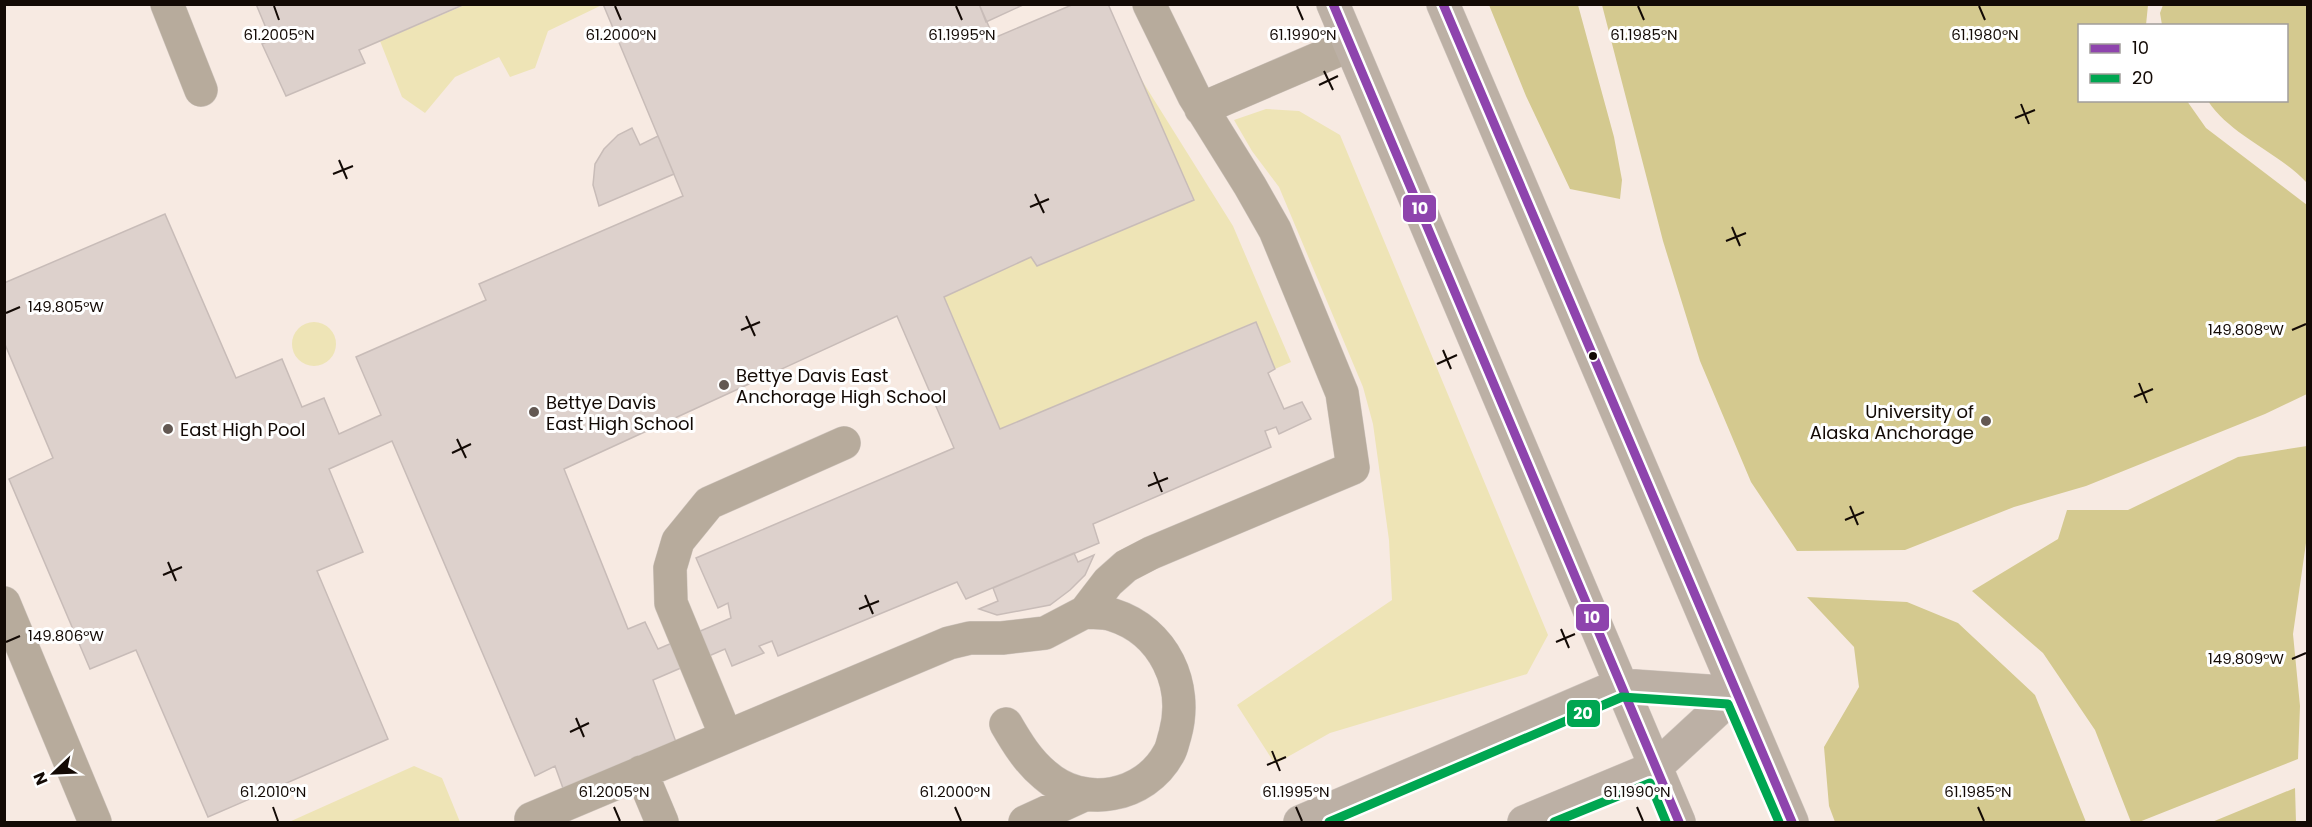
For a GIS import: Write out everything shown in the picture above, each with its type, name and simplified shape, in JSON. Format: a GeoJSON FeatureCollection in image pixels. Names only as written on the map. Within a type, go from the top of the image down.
{"type":"FeatureCollection","features":[{"type":"Feature","properties":{"kind":"main road"},"geometry":{"type":"LineString","coordinates":[[1333,4],[1679,822]]}},
{"type":"Feature","properties":{"kind":"main road"},"geometry":{"type":"LineString","coordinates":[[1443,4],[1792,822]]}},
{"type":"Feature","properties":{"kind":"main road"},"geometry":{"type":"LineString","coordinates":[[1300,822],[1620,685],[1736,693]]}},
{"type":"Feature","properties":{"kind":"main road"},"geometry":{"type":"LineString","coordinates":[[1524,822],[1656,767],[1736,693]]}},
{"type":"Feature","properties":{"kind":"lane"},"geometry":{"type":"LineString","coordinates":[[167,4],[201,90]]}},
{"type":"Feature","properties":{"kind":"lane"},"geometry":{"type":"LineString","coordinates":[[531,819],[949,642],[970,638],[1002,638],[1045,633],[1085,612],[1108,582],[1126,566],[1353,468],[1342,393],[1275,230],[1251,186],[1201,109],[1149,4]]}},
{"type":"Feature","properties":{"kind":"lane"},"geometry":{"type":"LineString","coordinates":[[1201,109],[1350,45]]}},
{"type":"Feature","properties":{"kind":"lane"},"geometry":{"type":"LineString","coordinates":[[726,736],[671,603],[670,568],[678,541],[709,503],[844,443]]}},
{"type":"Feature","properties":{"kind":"lane"},"geometry":{"type":"LineString","coordinates":[[4,603],[95,822]]}},
{"type":"Feature","properties":{"kind":"lane"},"geometry":{"type":"LineString","coordinates":[[1006,724],[1022,751],[1045,776],[1063,787],[1084,795],[1106,796],[1131,789],[1153,774],[1170,752],[1178,723],[1179,691],[1168,661],[1154,640],[1135,625],[1112,614],[1085,612]]}},
{"type":"Feature","properties":{"kind":"lane"},"geometry":{"type":"LineString","coordinates":[[640,772],[662,822]]}},
{"type":"Feature","properties":{"kind":"lane"},"geometry":{"type":"LineString","coordinates":[[1025,822],[1084,795]]}},
{"type":"Feature","properties":{"kind":"shaded area"},"geometry":{"type":"Polygon","coordinates":[[[465,5],[602,5],[548,31],[535,68],[510,77],[499,57],[455,77],[425,113],[402,97],[380,41],[465,5]]]}},
{"type":"Feature","properties":{"kind":"shaded area"},"geometry":{"type":"Polygon","coordinates":[[[1489,5],[1578,5],[1614,137],[1622,180],[1620,199],[1570,189],[1526,96],[1489,5]]]}},
{"type":"Feature","properties":{"kind":"shaded area"},"geometry":{"type":"Polygon","coordinates":[[[1602,5],[2148,5],[2146,24],[2078,24],[2078,102],[2188,102],[2206,128],[2307,205],[2307,394],[2265,414],[2086,486],[2014,507],[1905,550],[1797,551],[1751,482],[1700,361],[1663,241],[1602,5]]]}},
{"type":"Feature","properties":{"kind":"shaded area"},"geometry":{"type":"Polygon","coordinates":[[[2163,5],[2307,5],[2307,183],[2282,162],[2241,134],[2217,113],[2209,102],[2288,102],[2288,24],[2162,24],[2160,13],[2163,5]]]}},
{"type":"Feature","properties":{"kind":"shaded area"},"geometry":{"type":"Polygon","coordinates":[[[1141,79],[1233,226],[1291,362],[1275,369],[1255,322],[1000,429],[944,297],[1031,257],[1037,266],[1189,202],[1141,79]]]}},
{"type":"Feature","properties":{"kind":"shaded area"},"geometry":{"type":"Polygon","coordinates":[[[1266,109],[1299,111],[1340,135],[1548,635],[1527,674],[1330,733],[1275,764],[1237,705],[1392,600],[1389,540],[1373,424],[1363,387],[1279,187],[1252,151],[1234,120],[1266,109]]]}},
{"type":"Feature","properties":{"kind":"shaded area"},"geometry":{"type":"Polygon","coordinates":[[[314,322],[330,328],[336,344],[330,360],[314,366],[298,360],[292,344],[298,328],[314,322]]]}},
{"type":"Feature","properties":{"kind":"shaded area"},"geometry":{"type":"Polygon","coordinates":[[[2307,446],[2307,536],[2293,634],[2300,706],[2298,759],[2139,822],[2131,822],[2095,730],[2043,653],[1972,591],[2058,539],[2067,510],[2128,510],[2238,457],[2307,446]]]}},
{"type":"Feature","properties":{"kind":"shaded area"},"geometry":{"type":"Polygon","coordinates":[[[1807,597],[1907,602],[1958,623],[2035,695],[2086,822],[1835,822],[1829,806],[1824,747],[1859,687],[1854,647],[1807,597]]]}},
{"type":"Feature","properties":{"kind":"shaded area"},"geometry":{"type":"Polygon","coordinates":[[[414,766],[442,778],[460,822],[289,822],[414,766]]]}},
{"type":"Feature","properties":{"kind":"shaded area"},"geometry":{"type":"Polygon","coordinates":[[[2295,788],[2296,822],[2212,822],[2295,788]]]}},
{"type":"Feature","properties":{"kind":"building"},"geometry":{"type":"Polygon","coordinates":[[[256,4],[465,4],[359,50],[365,63],[286,96],[262,44],[271,40],[256,4]]]}},
{"type":"Feature","properties":{"kind":"building","name":"Bettye Davis East High School"},"geometry":{"type":"Polygon","coordinates":[[[603,4],[979,4],[994,38],[1074,4],[1108,4],[1194,200],[1037,266],[1031,257],[944,297],[1000,429],[1256,322],[1275,369],[1268,373],[1284,409],[1302,402],[1311,419],[1279,434],[1276,427],[1265,431],[1271,447],[1093,524],[1099,543],[966,599],[957,582],[778,656],[772,641],[759,646],[764,653],[732,666],[725,649],[653,680],[676,742],[564,791],[555,766],[535,776],[392,441],[329,469],[363,552],[317,571],[388,739],[208,817],[136,650],[90,669],[9,479],[53,458],[4,342],[4,283],[165,214],[236,378],[282,359],[302,407],[324,398],[339,434],[381,415],[356,357],[486,300],[479,284],[683,196],[603,4]],[[897,316],[564,469],[628,629],[645,622],[658,649],[731,618],[728,603],[718,608],[696,558],[954,448],[897,316]]]}},
{"type":"Feature","properties":{"kind":"building"},"geometry":{"type":"Polygon","coordinates":[[[979,4],[1025,4],[986,22],[979,4]]]}},
{"type":"Feature","properties":{"kind":"building"},"geometry":{"type":"Polygon","coordinates":[[[632,128],[640,145],[658,136],[674,174],[599,206],[593,185],[595,164],[604,149],[618,135],[632,128]]]}},
{"type":"Feature","properties":{"kind":"building"},"geometry":{"type":"Polygon","coordinates":[[[1074,553],[1078,562],[1094,555],[1085,575],[1050,605],[997,615],[979,609],[998,601],[993,588],[1074,553]]]}},
{"type":"Feature","properties":{"kind":"transit line","name":"10"},"geometry":{"type":"LineString","coordinates":[[1333,4],[1679,822]]}},
{"type":"Feature","properties":{"kind":"transit line","name":"10"},"geometry":{"type":"LineString","coordinates":[[1443,4],[1792,822]]}},
{"type":"Feature","properties":{"kind":"transit line","name":"20"},"geometry":{"type":"LineString","coordinates":[[1329,822],[1622,697],[1728,704],[1779,822]]}},
{"type":"Feature","properties":{"kind":"transit line","name":"20"},"geometry":{"type":"LineString","coordinates":[[1554,822],[1650,783],[1666,822]]}},
{"type":"Feature","properties":{"kind":"place","name":"Bettye Davis East Anchorage High School"},"geometry":{"type":"Point","coordinates":[724,385]}},
{"type":"Feature","properties":{"kind":"place","name":"Bettye Davis East High School"},"geometry":{"type":"Point","coordinates":[534,412]}},
{"type":"Feature","properties":{"kind":"place","name":"University of Alaska Anchorage"},"geometry":{"type":"Point","coordinates":[1986,421]}},
{"type":"Feature","properties":{"kind":"place","name":"East High Pool"},"geometry":{"type":"Point","coordinates":[168,429]}}]}
